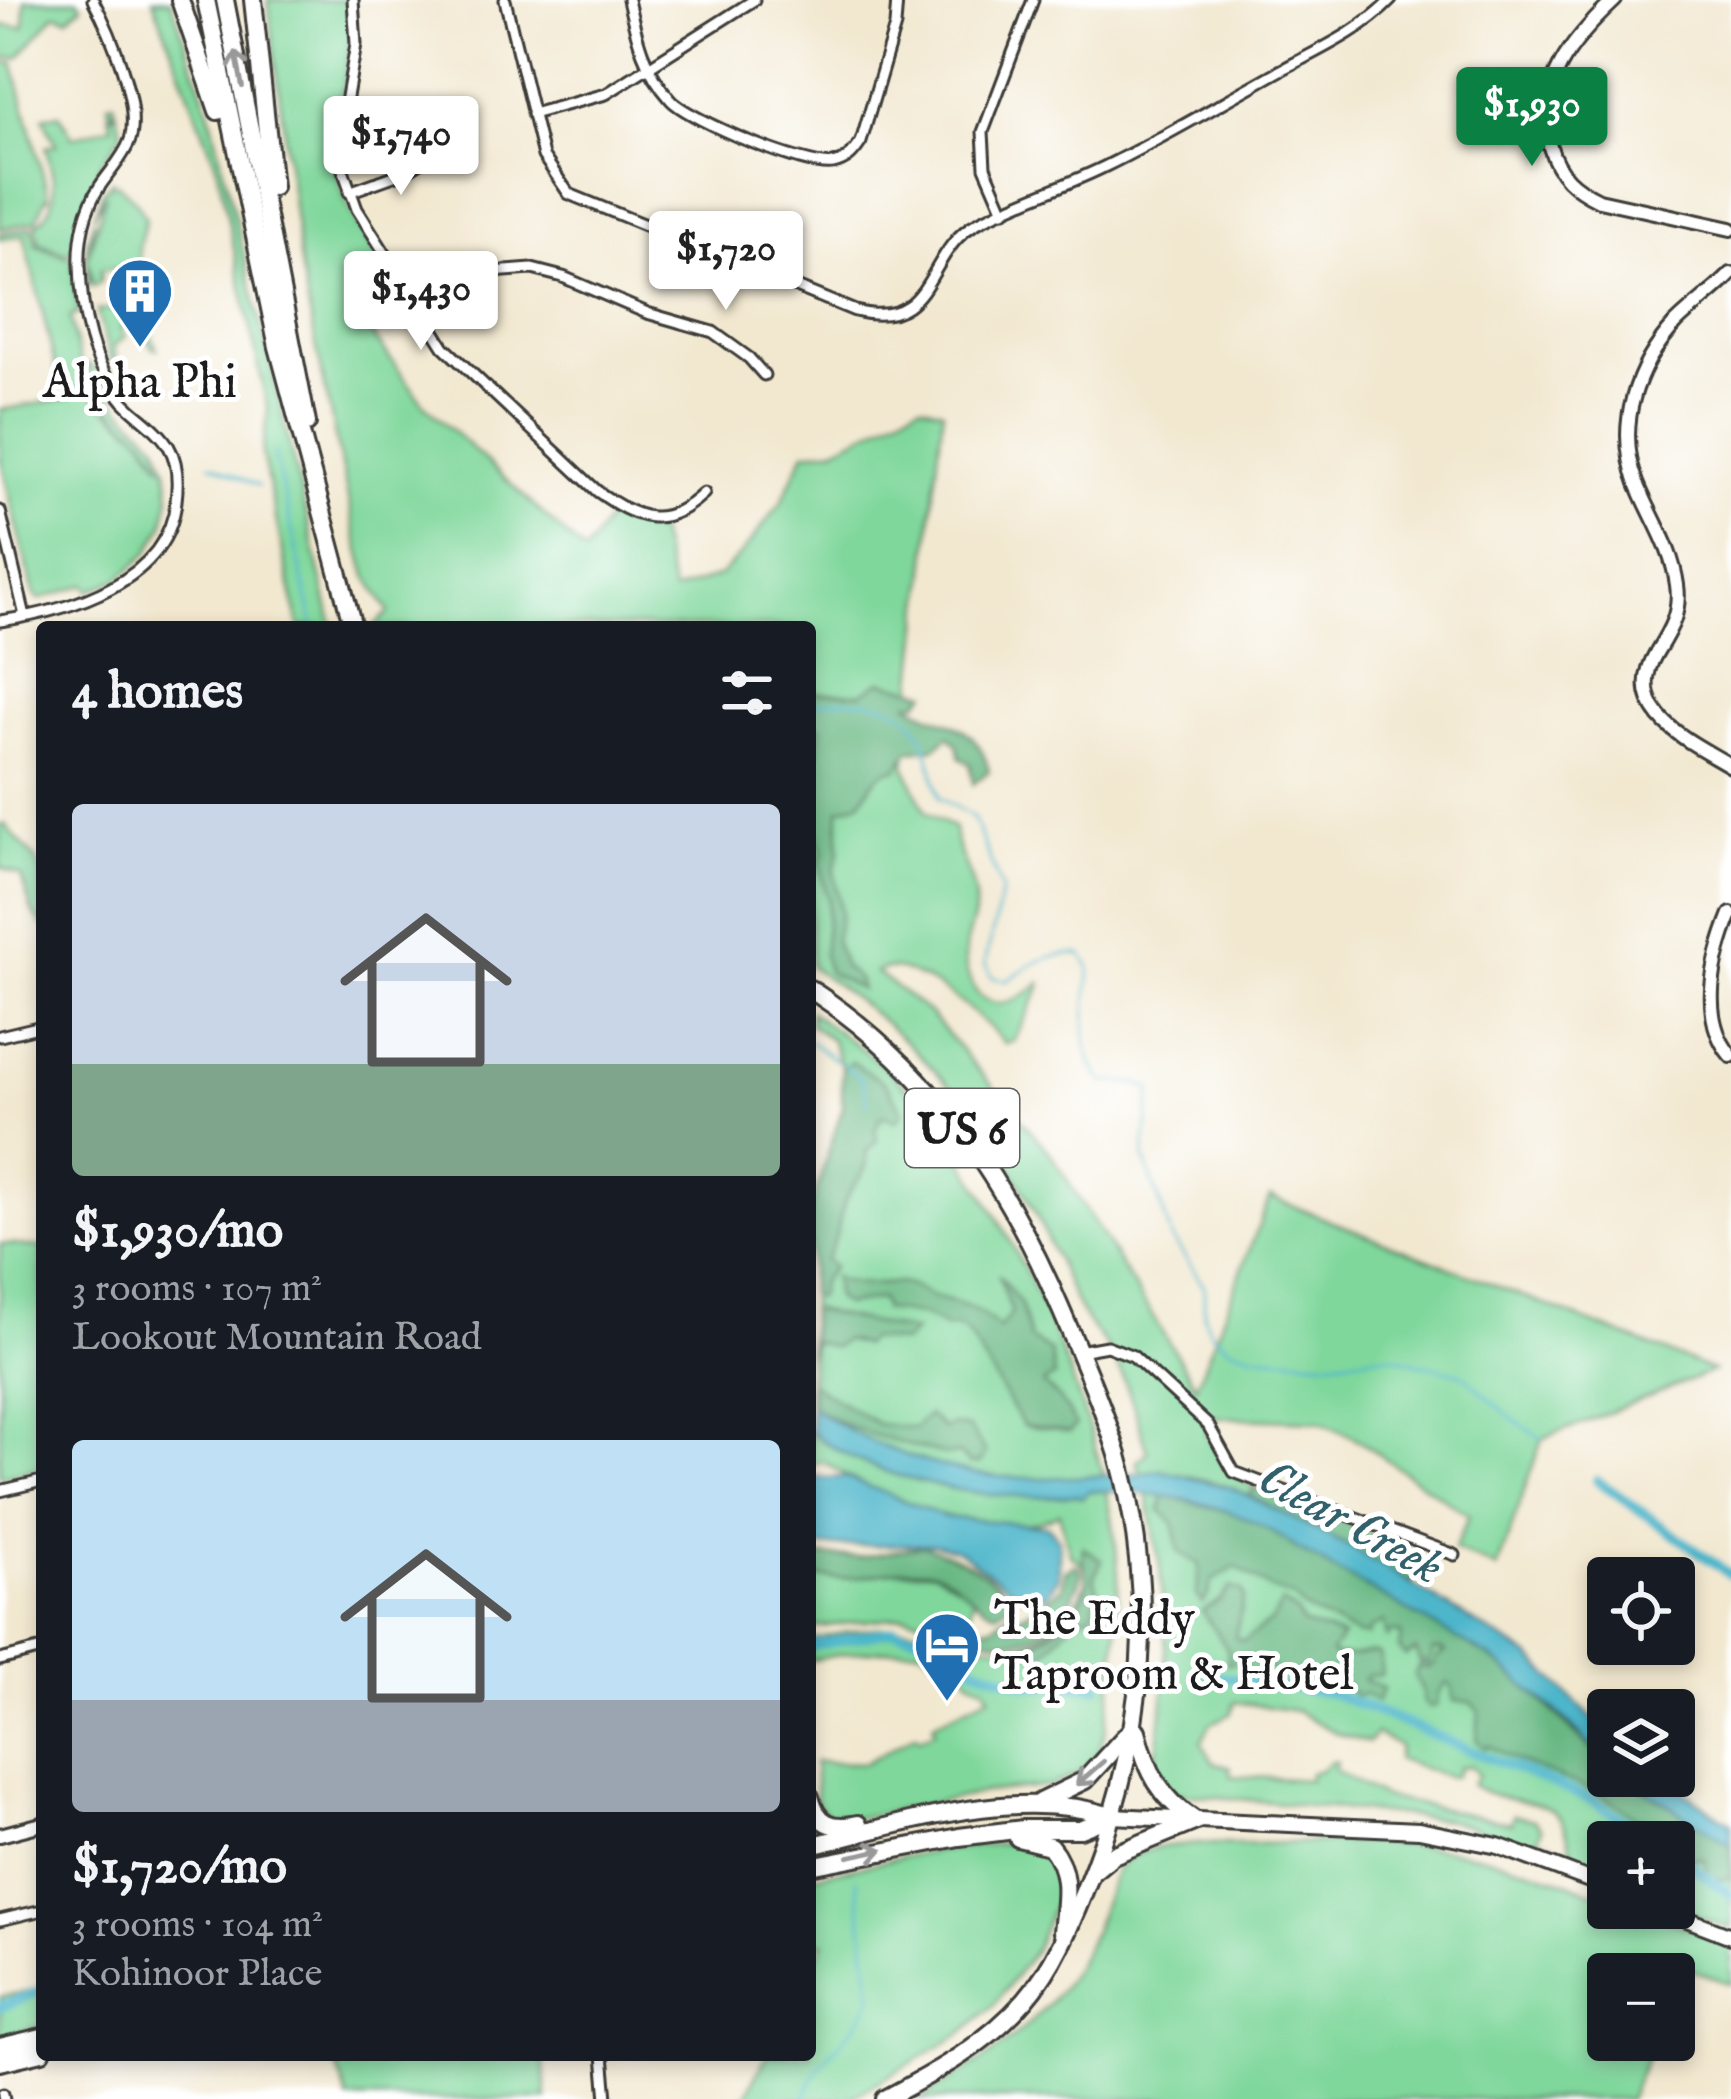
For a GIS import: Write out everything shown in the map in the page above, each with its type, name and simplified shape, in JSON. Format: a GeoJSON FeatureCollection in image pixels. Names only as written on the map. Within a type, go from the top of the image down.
{"type":"FeatureCollection","features":[{"type":"Feature","properties":{"kind":"highway"},"geometry":{"type":"LineString","coordinates":[[180,0],[212,89],[257,250]]}},
{"type":"Feature","properties":{"kind":"highway"},"geometry":{"type":"LineString","coordinates":[[206,0],[287,381],[351,621]]}},
{"type":"Feature","properties":{"kind":"highway"},"geometry":{"type":"LineString","coordinates":[[225,0],[288,307]]}},
{"type":"Feature","properties":{"kind":"highway"},"geometry":{"type":"LineString","coordinates":[[253,0],[288,307],[312,465]]}},
{"type":"Feature","properties":{"kind":"highway","name":"US 6"},"geometry":{"type":"LineString","coordinates":[[816,993],[899,1058],[971,1140],[1022,1223],[1079,1351],[1115,1448],[1134,1530],[1142,1628],[1135,1724],[1112,1816]]}},
{"type":"Feature","properties":{"kind":"highway"},"geometry":{"type":"LineString","coordinates":[[1033,1805],[1085,1780],[1135,1724],[1155,1784],[1196,1821]]}},
{"type":"Feature","properties":{"kind":"highway"},"geometry":{"type":"LineString","coordinates":[[816,1845],[933,1817],[1033,1805],[1085,1808],[1112,1816]]}},
{"type":"Feature","properties":{"kind":"highway"},"geometry":{"type":"LineString","coordinates":[[816,1811],[836,1827],[896,1815],[933,1817]]}},
{"type":"Feature","properties":{"kind":"highway"},"geometry":{"type":"LineString","coordinates":[[816,1865],[959,1837],[1023,1829],[1080,1829],[1112,1816]]}},
{"type":"Feature","properties":{"kind":"highway"},"geometry":{"type":"LineString","coordinates":[[885,2099],[951,2062],[995,2030],[1034,1989],[1061,1945],[1112,1816]]}},
{"type":"Feature","properties":{"kind":"highway"},"geometry":{"type":"LineString","coordinates":[[1091,1873],[1113,1855],[1196,1821]]}},
{"type":"Feature","properties":{"kind":"highway"},"geometry":{"type":"LineString","coordinates":[[959,1837],[1031,1839],[1056,1852],[1066,1881],[1061,1945]]}},
{"type":"Feature","properties":{"kind":"highway"},"geometry":{"type":"LineString","coordinates":[[0,2047],[36,2038]]}},
{"type":"Feature","properties":{"kind":"highway"},"geometry":{"type":"LineString","coordinates":[[0,2062],[36,2053]]}},
{"type":"Feature","properties":{"kind":"main road"},"geometry":{"type":"LineString","coordinates":[[1112,1816],[1419,1830],[1507,1849],[1587,1879]]}},
{"type":"Feature","properties":{"kind":"main road"},"geometry":{"type":"LineString","coordinates":[[1695,1922],[1731,1936]]}},
{"type":"Feature","properties":{"kind":"street"},"geometry":{"type":"LineString","coordinates":[[0,621],[99,594],[129,578],[164,537],[177,496],[168,445],[121,398],[99,363],[90,332],[80,269],[82,233],[93,197],[128,146],[133,122],[110,37],[93,0]]}},
{"type":"Feature","properties":{"kind":"street"},"geometry":{"type":"LineString","coordinates":[[353,0],[356,44],[341,132],[349,193],[444,347],[596,491],[624,510],[663,518],[683,511],[704,493]]}},
{"type":"Feature","properties":{"kind":"street"},"geometry":{"type":"LineString","coordinates":[[505,0],[548,168],[569,194],[867,314],[888,314],[914,303],[959,235],[1167,134],[1358,27],[1391,0]]}},
{"type":"Feature","properties":{"kind":"street"},"geometry":{"type":"LineString","coordinates":[[628,0],[642,61],[672,102],[688,115],[805,161],[831,165],[853,155],[861,142],[895,26],[897,0]]}},
{"type":"Feature","properties":{"kind":"street"},"geometry":{"type":"LineString","coordinates":[[532,114],[606,94],[754,0]]}},
{"type":"Feature","properties":{"kind":"street"},"geometry":{"type":"LineString","coordinates":[[1004,211],[986,167],[983,131],[1033,0]]}},
{"type":"Feature","properties":{"kind":"street"},"geometry":{"type":"LineString","coordinates":[[1615,0],[1579,35],[1552,81],[1545,113],[1560,171],[1580,191],[1599,200],[1731,229]]}},
{"type":"Feature","properties":{"kind":"street"},"geometry":{"type":"LineString","coordinates":[[349,193],[405,172],[430,156]]}},
{"type":"Feature","properties":{"kind":"street"},"geometry":{"type":"LineString","coordinates":[[419,310],[491,272],[532,269],[563,277],[646,313],[713,332],[764,375]]}},
{"type":"Feature","properties":{"kind":"street"},"geometry":{"type":"LineString","coordinates":[[1731,274],[1676,324],[1652,354],[1635,387],[1629,432],[1638,485],[1659,525],[1677,586],[1676,620],[1648,674],[1651,699],[1674,734],[1731,766]]}},
{"type":"Feature","properties":{"kind":"street"},"geometry":{"type":"LineString","coordinates":[[0,512],[25,616]]}},
{"type":"Feature","properties":{"kind":"street"},"geometry":{"type":"LineString","coordinates":[[1731,914],[1716,958],[1712,991],[1717,1031],[1731,1056]]}},
{"type":"Feature","properties":{"kind":"street"},"geometry":{"type":"LineString","coordinates":[[0,1036],[36,1027]]}},
{"type":"Feature","properties":{"kind":"street"},"geometry":{"type":"LineString","coordinates":[[1079,1351],[1107,1346],[1132,1356],[1208,1425],[1234,1472],[1455,1555]]}},
{"type":"Feature","properties":{"kind":"street"},"geometry":{"type":"LineString","coordinates":[[0,1491],[36,1482]]}},
{"type":"Feature","properties":{"kind":"street"},"geometry":{"type":"LineString","coordinates":[[0,1660],[36,1651]]}},
{"type":"Feature","properties":{"kind":"street"},"geometry":{"type":"LineString","coordinates":[[0,1834],[36,1825]]}},
{"type":"Feature","properties":{"kind":"street"},"geometry":{"type":"LineString","coordinates":[[0,1921],[36,1912]]}},
{"type":"Feature","properties":{"kind":"street"},"geometry":{"type":"LineString","coordinates":[[604,2061],[607,2099]]}},
{"type":"Feature","properties":{"kind":"green space"},"geometry":{"type":"Polygon","coordinates":[[[25,0],[78,0],[82,6],[68,18],[55,14],[19,57],[0,58],[0,25],[24,27],[25,0]]]}},
{"type":"Feature","properties":{"kind":"green space"},"geometry":{"type":"Polygon","coordinates":[[[153,0],[171,0],[210,113],[332,621],[298,621],[262,454],[268,411],[217,167],[153,0]]]}},
{"type":"Feature","properties":{"kind":"green space"},"geometry":{"type":"Polygon","coordinates":[[[268,0],[348,0],[350,40],[336,141],[338,178],[359,228],[397,289],[358,315],[423,403],[585,553],[611,514],[657,529],[673,592],[719,576],[781,503],[805,452],[836,448],[920,404],[943,410],[905,766],[926,812],[954,829],[974,890],[974,917],[965,955],[973,986],[997,1003],[1016,999],[1041,983],[1041,987],[1014,1041],[1005,1044],[963,1005],[926,980],[890,969],[876,972],[928,1012],[1051,1154],[1196,1386],[1270,1197],[1714,1371],[1542,1439],[1497,1569],[1454,1549],[1469,1516],[1355,1438],[1319,1421],[1212,1417],[1206,1434],[1230,1474],[1254,1488],[1250,1496],[1197,1478],[1141,1474],[1137,1461],[1148,1452],[1124,1381],[1081,1313],[1032,1207],[994,1142],[923,1058],[816,970],[816,621],[379,621],[389,612],[367,576],[355,533],[301,272],[268,0]]]}},
{"type":"Feature","properties":{"kind":"green space"},"geometry":{"type":"Polygon","coordinates":[[[13,62],[49,198],[36,221],[0,229],[0,64],[13,62]]]}},
{"type":"Feature","properties":{"kind":"green space"},"geometry":{"type":"Polygon","coordinates":[[[114,102],[122,133],[98,168],[72,252],[40,243],[35,226],[50,209],[54,190],[46,147],[56,145],[43,117],[60,114],[72,137],[112,126],[109,116],[114,115],[108,103],[114,102]]]}},
{"type":"Feature","properties":{"kind":"green space"},"geometry":{"type":"Polygon","coordinates":[[[113,180],[112,184],[136,201],[146,219],[139,246],[140,281],[134,282],[130,265],[101,270],[100,283],[93,287],[89,265],[88,288],[87,242],[94,219],[89,253],[106,194],[93,216],[113,180]]]}},
{"type":"Feature","properties":{"kind":"green space"},"geometry":{"type":"Polygon","coordinates":[[[31,227],[37,245],[72,259],[78,314],[71,316],[71,323],[84,378],[96,400],[141,437],[100,396],[84,368],[89,364],[120,407],[157,443],[167,469],[170,497],[163,527],[148,553],[119,579],[89,591],[86,584],[39,600],[0,457],[0,410],[70,398],[69,386],[60,386],[24,235],[0,240],[0,234],[31,227]]]}},
{"type":"Feature","properties":{"kind":"green space"},"geometry":{"type":"Polygon","coordinates":[[[144,304],[147,321],[143,323],[157,349],[137,321],[120,328],[125,337],[113,346],[116,357],[111,362],[97,311],[144,304]]]}},
{"type":"Feature","properties":{"kind":"green space"},"geometry":{"type":"Polygon","coordinates":[[[881,681],[927,692],[918,702],[909,703],[967,732],[983,753],[989,771],[973,784],[970,764],[960,758],[949,736],[935,748],[909,751],[897,769],[875,780],[860,802],[839,809],[834,870],[841,913],[835,940],[844,967],[858,979],[861,990],[828,972],[823,955],[828,900],[816,830],[816,756],[821,727],[816,725],[816,692],[861,693],[881,681]]]}},
{"type":"Feature","properties":{"kind":"green space"},"geometry":{"type":"Polygon","coordinates":[[[0,825],[6,825],[36,861],[36,917],[21,876],[0,867],[0,825]]]}},
{"type":"Feature","properties":{"kind":"green space","name":"Clear Creek"},"geometry":{"type":"Polygon","coordinates":[[[816,1016],[904,1085],[939,1126],[1007,1235],[1038,1298],[1088,1425],[1115,1538],[1118,1585],[1106,1730],[1084,1770],[1051,1786],[983,1793],[837,1822],[816,1803],[816,1762],[865,1763],[916,1734],[919,1738],[935,1731],[933,1723],[990,1695],[966,1673],[919,1648],[816,1660],[816,1640],[899,1627],[989,1644],[1024,1643],[1065,1617],[1088,1575],[1070,1554],[1059,1513],[1035,1522],[973,1522],[906,1503],[824,1462],[816,1464],[816,1263],[883,1083],[852,1062],[842,1068],[832,1040],[816,1029],[816,1016]]]}},
{"type":"Feature","properties":{"kind":"green space"},"geometry":{"type":"Polygon","coordinates":[[[852,1062],[886,1084],[903,1112],[896,1121],[882,1115],[875,1129],[877,1140],[866,1152],[866,1166],[847,1197],[825,1260],[833,1267],[822,1280],[818,1297],[816,1191],[842,1109],[842,1068],[852,1062]]]}},
{"type":"Feature","properties":{"kind":"green space"},"geometry":{"type":"Polygon","coordinates":[[[0,1244],[36,1247],[36,1468],[0,1477],[0,1244]]]}},
{"type":"Feature","properties":{"kind":"green space"},"geometry":{"type":"Polygon","coordinates":[[[998,1274],[1021,1305],[1030,1339],[1051,1352],[1054,1376],[1043,1384],[1076,1425],[1070,1432],[1023,1426],[959,1327],[946,1328],[922,1315],[884,1310],[880,1299],[845,1305],[836,1299],[833,1277],[857,1284],[907,1285],[976,1311],[999,1329],[1012,1313],[998,1274]]]}},
{"type":"Feature","properties":{"kind":"green space"},"geometry":{"type":"Polygon","coordinates":[[[816,1310],[914,1332],[903,1343],[869,1339],[863,1345],[844,1340],[834,1347],[816,1343],[816,1310]]]}},
{"type":"Feature","properties":{"kind":"green space"},"geometry":{"type":"Polygon","coordinates":[[[816,1387],[878,1424],[914,1428],[928,1415],[944,1429],[953,1425],[969,1428],[986,1453],[980,1463],[970,1464],[958,1454],[914,1447],[854,1428],[816,1409],[816,1387]]]}},
{"type":"Feature","properties":{"kind":"green space"},"geometry":{"type":"Polygon","coordinates":[[[1254,1488],[1345,1522],[1423,1562],[1412,1583],[1250,1496],[1254,1488]]]}},
{"type":"Feature","properties":{"kind":"green space"},"geometry":{"type":"Polygon","coordinates":[[[1147,1492],[1208,1505],[1289,1542],[1516,1676],[1587,1744],[1587,1797],[1656,1797],[1693,1821],[1587,1821],[1587,1870],[1535,1846],[1448,1820],[1169,1792],[1155,1762],[1166,1650],[1160,1567],[1147,1492]],[[1235,1702],[1231,1714],[1210,1724],[1202,1743],[1213,1762],[1231,1767],[1231,1776],[1309,1780],[1310,1772],[1333,1761],[1337,1762],[1334,1770],[1383,1797],[1511,1823],[1513,1815],[1535,1820],[1542,1829],[1537,1839],[1573,1852],[1557,1815],[1538,1805],[1482,1791],[1472,1785],[1478,1775],[1471,1766],[1460,1767],[1455,1777],[1434,1773],[1397,1760],[1399,1746],[1376,1734],[1368,1743],[1336,1733],[1296,1711],[1235,1702]]]}},
{"type":"Feature","properties":{"kind":"green space"},"geometry":{"type":"Polygon","coordinates":[[[1164,1495],[1249,1517],[1491,1658],[1587,1744],[1587,1788],[1485,1748],[1477,1740],[1479,1710],[1471,1702],[1454,1701],[1451,1685],[1446,1683],[1437,1705],[1430,1708],[1414,1675],[1419,1666],[1428,1668],[1445,1652],[1433,1650],[1429,1663],[1420,1662],[1415,1650],[1406,1656],[1399,1649],[1401,1634],[1392,1632],[1387,1638],[1384,1622],[1369,1630],[1368,1636],[1357,1635],[1236,1567],[1212,1581],[1202,1603],[1197,1595],[1199,1564],[1179,1552],[1174,1523],[1160,1510],[1164,1495]]]}},
{"type":"Feature","properties":{"kind":"green space"},"geometry":{"type":"Polygon","coordinates":[[[924,1546],[974,1567],[1012,1602],[998,1612],[945,1576],[924,1570],[816,1577],[816,1556],[859,1557],[924,1546]]]}},
{"type":"Feature","properties":{"kind":"green space"},"geometry":{"type":"Polygon","coordinates":[[[1083,1547],[1102,1560],[1094,1578],[1098,1590],[1093,1613],[1072,1622],[1045,1652],[1021,1653],[1058,1627],[1081,1601],[1086,1587],[1083,1547]]]}},
{"type":"Feature","properties":{"kind":"green space"},"geometry":{"type":"Polygon","coordinates":[[[1074,1565],[1080,1568],[1079,1583],[1066,1609],[1046,1629],[1005,1641],[976,1634],[977,1628],[993,1625],[1009,1613],[1018,1616],[1062,1588],[1065,1571],[1074,1565]]]}},
{"type":"Feature","properties":{"kind":"green space"},"geometry":{"type":"Polygon","coordinates":[[[884,1571],[932,1571],[974,1594],[966,1628],[906,1616],[816,1627],[816,1577],[849,1578],[884,1571]]]}},
{"type":"Feature","properties":{"kind":"green space"},"geometry":{"type":"Polygon","coordinates":[[[1230,1587],[1242,1591],[1244,1598],[1235,1637],[1243,1641],[1272,1621],[1282,1603],[1296,1612],[1302,1624],[1343,1637],[1331,1652],[1334,1657],[1379,1654],[1381,1675],[1364,1680],[1383,1688],[1377,1702],[1365,1694],[1356,1696],[1338,1674],[1325,1682],[1307,1682],[1297,1674],[1272,1673],[1266,1665],[1256,1675],[1248,1672],[1244,1661],[1227,1664],[1228,1650],[1202,1611],[1230,1587]]]}},
{"type":"Feature","properties":{"kind":"green space"},"geometry":{"type":"Polygon","coordinates":[[[1605,1797],[1656,1797],[1693,1821],[1641,1821],[1605,1797]]]}},
{"type":"Feature","properties":{"kind":"green space"},"geometry":{"type":"Polygon","coordinates":[[[1695,1822],[1731,1845],[1731,1929],[1695,1916],[1695,1822]]]}},
{"type":"Feature","properties":{"kind":"green space"},"geometry":{"type":"Polygon","coordinates":[[[1695,1822],[1731,1845],[1731,1877],[1710,1882],[1704,1859],[1695,1858],[1695,1822]]]}},
{"type":"Feature","properties":{"kind":"green space"},"geometry":{"type":"Polygon","coordinates":[[[1025,1843],[1052,1853],[1059,1891],[1035,1949],[994,2005],[960,2035],[848,2099],[744,2099],[764,2061],[816,2061],[816,1959],[824,1943],[816,1941],[816,1876],[890,1859],[1025,1843]]]}},
{"type":"Feature","properties":{"kind":"green space"},"geometry":{"type":"Polygon","coordinates":[[[1394,1844],[1510,1864],[1587,1890],[1587,1929],[1694,1929],[1731,1942],[1731,1984],[1695,1971],[1695,1953],[1587,1953],[1587,2061],[1645,2061],[1628,2099],[919,2099],[985,2058],[1026,2026],[1062,1988],[1093,1931],[1116,1870],[1144,1851],[1180,1845],[1394,1844]]]}},
{"type":"Feature","properties":{"kind":"green space"},"geometry":{"type":"Polygon","coordinates":[[[36,1989],[36,2027],[0,2036],[0,1997],[36,1989]]]}},
{"type":"Feature","properties":{"kind":"green space"},"geometry":{"type":"Polygon","coordinates":[[[336,2061],[544,2061],[547,2099],[348,2099],[336,2061]]]}},
{"type":"Feature","properties":{"kind":"water","name":"Clear Creek"},"geometry":{"type":"Polygon","coordinates":[[[816,1409],[887,1448],[973,1473],[1035,1478],[1160,1470],[1232,1488],[1350,1547],[1531,1657],[1587,1713],[1587,1742],[1491,1658],[1273,1532],[1224,1510],[1145,1494],[1089,1491],[1082,1498],[974,1492],[867,1464],[816,1435],[816,1409]]]}},
{"type":"Feature","properties":{"kind":"water"},"geometry":{"type":"Polygon","coordinates":[[[845,1477],[945,1517],[1048,1526],[1059,1539],[1059,1576],[1046,1595],[1025,1592],[1022,1596],[957,1550],[936,1544],[816,1547],[816,1478],[845,1477]]]}},
{"type":"Feature","properties":{"kind":"water"},"geometry":{"type":"Polygon","coordinates":[[[1656,1797],[1692,1797],[1731,1822],[1731,1845],[1656,1797]]]}},
{"type":"Feature","properties":{"kind":"waterway"},"geometry":{"type":"LineString","coordinates":[[274,452],[313,621]]}},
{"type":"Feature","properties":{"kind":"waterway"},"geometry":{"type":"LineString","coordinates":[[211,464],[258,486]]}},
{"type":"Feature","properties":{"kind":"waterway"},"geometry":{"type":"LineString","coordinates":[[816,703],[852,700],[881,704],[916,726],[940,798],[973,817],[1002,890],[985,964],[992,977],[1007,981],[1033,964],[1061,955],[1082,955],[1090,967],[1086,1027],[1090,1057],[1104,1082],[1152,1089],[1144,1157],[1172,1238],[1204,1286],[1204,1316],[1211,1332],[1229,1347],[1257,1355],[1331,1361],[1387,1355],[1462,1374],[1542,1439]]}},
{"type":"Feature","properties":{"kind":"waterway"},"geometry":{"type":"LineString","coordinates":[[816,1046],[836,1060]]}},
{"type":"Feature","properties":{"kind":"waterway"},"geometry":{"type":"LineString","coordinates":[[844,1065],[862,1079],[868,1104]]}},
{"type":"Feature","properties":{"kind":"waterway"},"geometry":{"type":"LineString","coordinates":[[1597,1480],[1731,1575]]}},
{"type":"Feature","properties":{"kind":"waterway"},"geometry":{"type":"LineString","coordinates":[[816,1645],[893,1630],[926,1637],[976,1667],[1028,1685],[1098,1686]]}},
{"type":"Feature","properties":{"kind":"waterway"},"geometry":{"type":"LineString","coordinates":[[1211,1675],[1331,1693],[1594,1801],[1625,1821]]}},
{"type":"Feature","properties":{"kind":"waterway"},"geometry":{"type":"LineString","coordinates":[[1695,1868],[1731,1895]]}},
{"type":"Feature","properties":{"kind":"waterway"},"geometry":{"type":"LineString","coordinates":[[805,2099],[817,2071],[872,1998],[857,1880]]}},
{"type":"Feature","properties":{"kind":"waterway"},"geometry":{"type":"LineString","coordinates":[[0,2007],[36,1992]]}},
{"type":"Feature","properties":{"kind":"place","name":"Alpha Phi"},"geometry":{"type":"Point","coordinates":[140,350]}},
{"type":"Feature","properties":{"kind":"place","name":"The Eddy Taproom & Hotel"},"geometry":{"type":"Point","coordinates":[947,1704]}}]}
